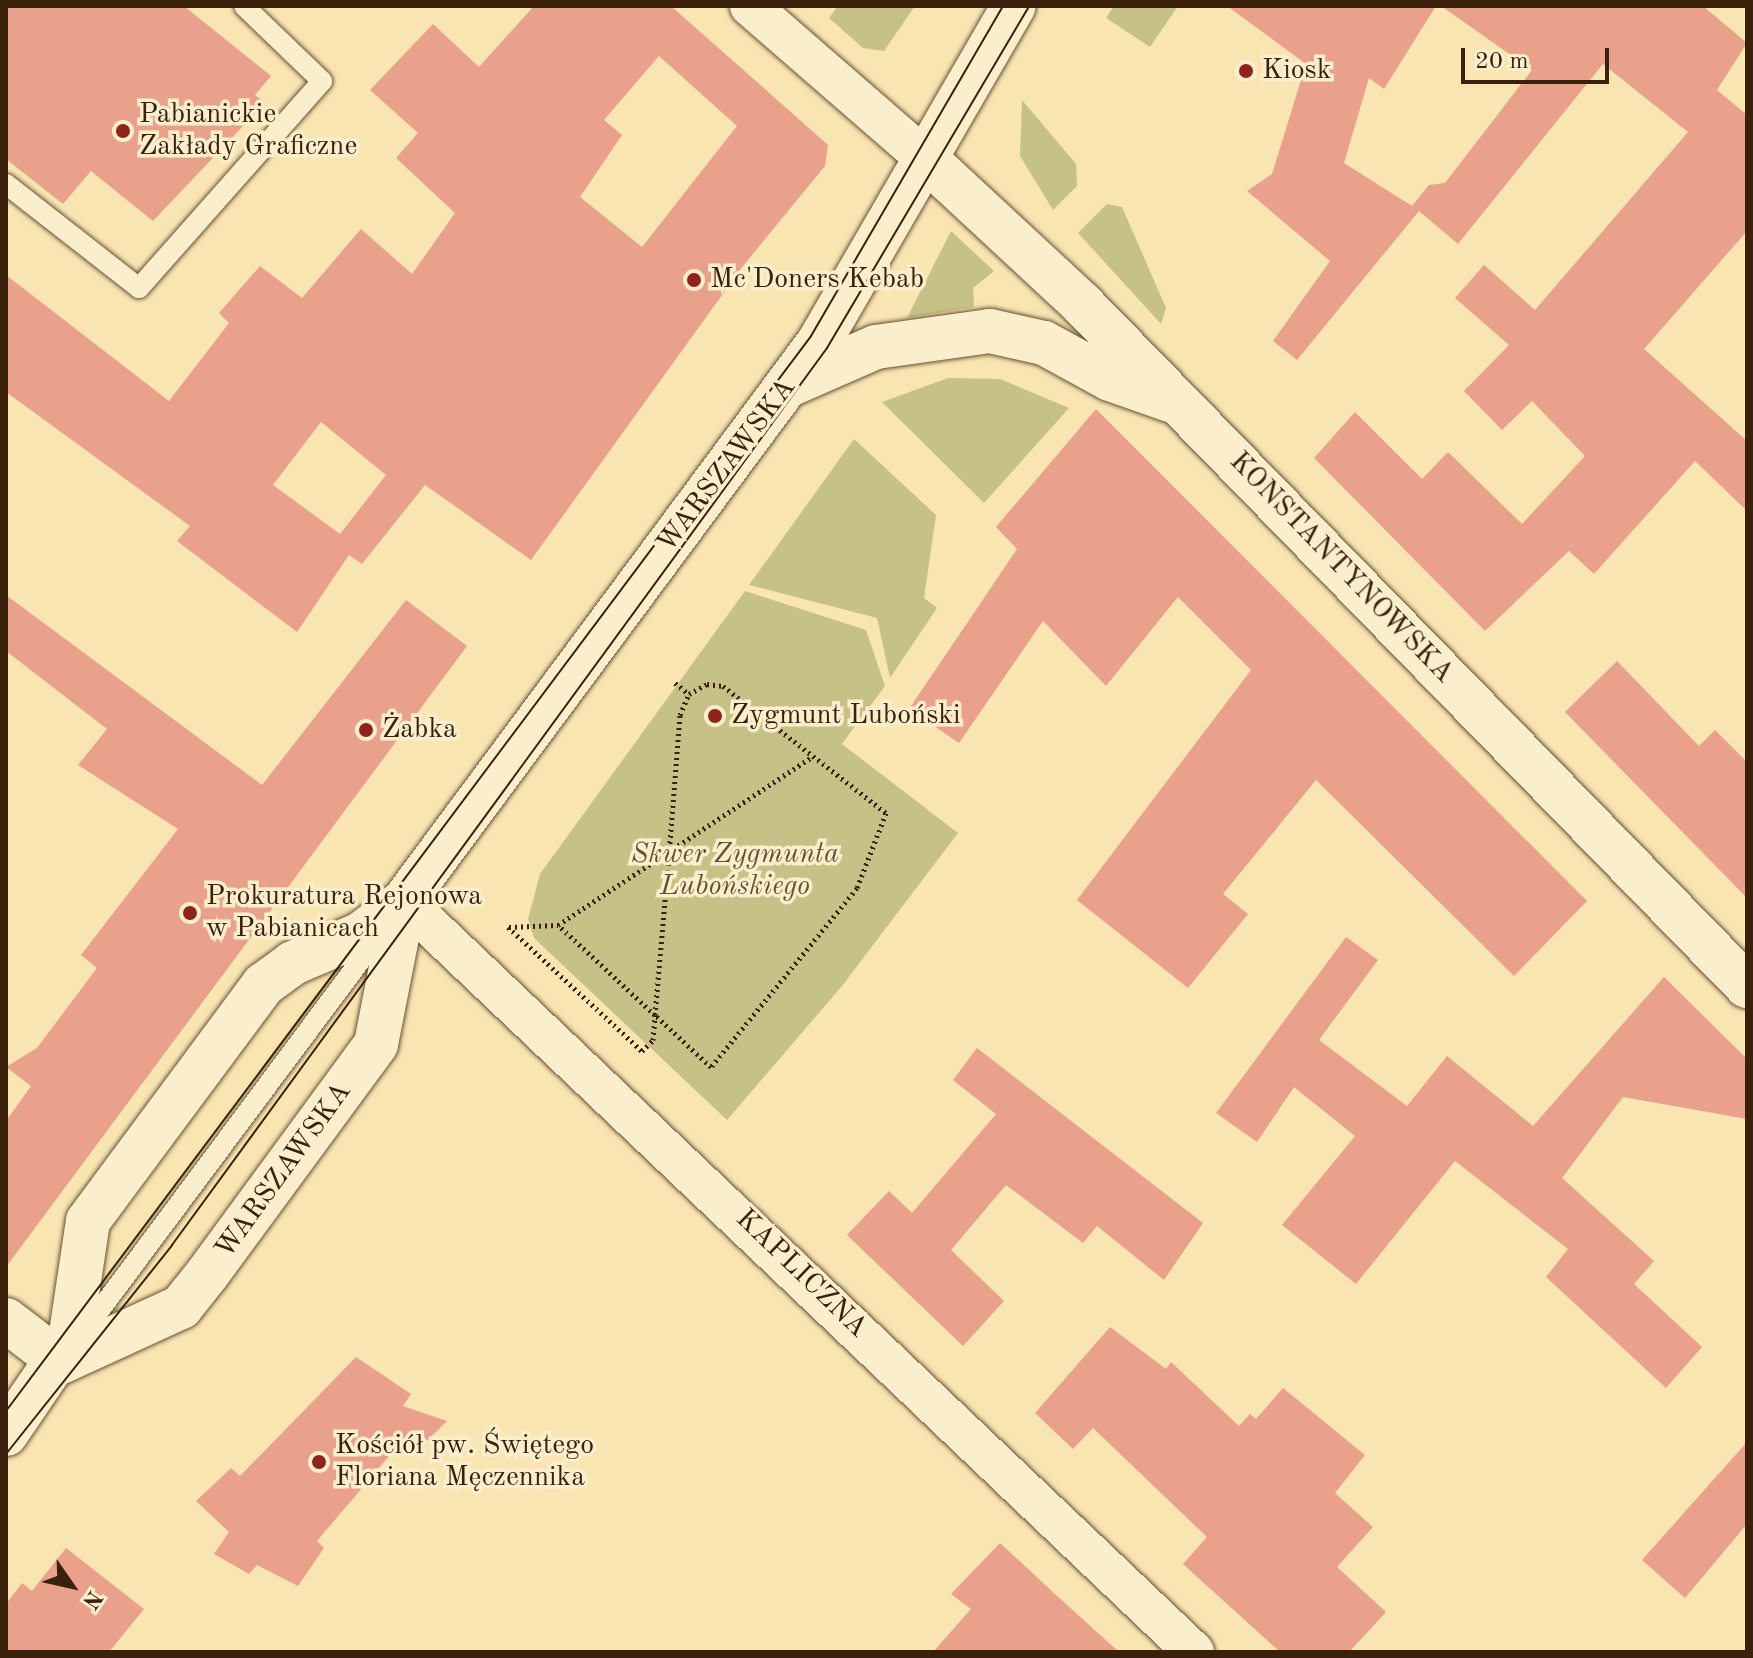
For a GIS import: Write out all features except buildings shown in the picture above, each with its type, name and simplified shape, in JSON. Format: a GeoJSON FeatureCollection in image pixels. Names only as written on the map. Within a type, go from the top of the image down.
{"type":"FeatureCollection","features":[{"type":"Feature","properties":{"kind":"street"},"geometry":{"type":"LineString","coordinates":[[750,6],[926,159]]}},
{"type":"Feature","properties":{"kind":"street","name":"WARSZAWSKA"},"geometry":{"type":"LineString","coordinates":[[6,1434],[61,1362],[88,1221],[254,997],[277,972],[361,934],[404,901],[788,384],[857,284],[1007,9]]}},
{"type":"Feature","properties":{"kind":"street","name":"KONSTANTYNOWSKA"},"geometry":{"type":"LineString","coordinates":[[926,159],[1180,403],[1747,986]]}},
{"type":"Feature","properties":{"kind":"street"},"geometry":{"type":"LineString","coordinates":[[788,384],[876,347],[990,331],[1044,343],[1110,379],[1180,403]]}},
{"type":"Feature","properties":{"kind":"street","name":"WARSZAWSKA"},"geometry":{"type":"LineString","coordinates":[[61,1362],[181,1307],[208,1273],[376,1044],[404,901]]}},
{"type":"Feature","properties":{"kind":"street","name":"KAPLICZNA"},"geometry":{"type":"LineString","coordinates":[[404,901],[1194,1652]]}},
{"type":"Feature","properties":{"kind":"street"},"geometry":{"type":"LineString","coordinates":[[6,1320],[61,1362]]}},
{"type":"Feature","properties":{"kind":"lane"},"geometry":{"type":"LineString","coordinates":[[6,184],[139,288],[322,81],[244,6]]}},
{"type":"Feature","properties":{"kind":"lane"},"geometry":{"type":"LineString","coordinates":[[61,1362],[404,901]]}},
{"type":"Feature","properties":{"kind":"path"},"geometry":{"type":"LineString","coordinates":[[675,683],[689,694]]}},
{"type":"Feature","properties":{"kind":"path"},"geometry":{"type":"LineString","coordinates":[[558,925],[655,1015],[711,1067],[857,888],[886,813],[723,686],[707,684],[689,694],[680,715],[669,855],[655,1015],[653,1040],[642,1051],[508,927],[558,925],[669,855],[812,756]]}},
{"type":"Feature","properties":{"kind":"green space"},"geometry":{"type":"Polygon","coordinates":[[[838,6],[915,6],[884,51],[863,48],[829,18],[838,6]]]}},
{"type":"Feature","properties":{"kind":"green space"},"geometry":{"type":"Polygon","coordinates":[[[1114,6],[1178,6],[1150,47],[1106,18],[1114,6]]]}},
{"type":"Feature","properties":{"kind":"green space"},"geometry":{"type":"Polygon","coordinates":[[[1022,100],[1076,164],[1077,186],[1053,210],[1020,156],[1022,100]]]}},
{"type":"Feature","properties":{"kind":"green space"},"geometry":{"type":"Polygon","coordinates":[[[1107,204],[1122,207],[1166,308],[1161,324],[1078,233],[1107,204]]]}},
{"type":"Feature","properties":{"kind":"green space"},"geometry":{"type":"Polygon","coordinates":[[[951,231],[994,271],[973,288],[974,307],[907,318],[951,231]]]}},
{"type":"Feature","properties":{"kind":"green space"},"geometry":{"type":"Polygon","coordinates":[[[948,378],[1000,379],[1069,408],[984,503],[882,402],[948,378]]]}},
{"type":"Feature","properties":{"kind":"green space"},"geometry":{"type":"Polygon","coordinates":[[[854,439],[936,515],[924,598],[937,608],[890,678],[877,618],[749,585],[854,439]]]}},
{"type":"Feature","properties":{"kind":"green space","name":"Skwer Zygmunta Lubońskiego"},"geometry":{"type":"Polygon","coordinates":[[[745,591],[866,630],[885,686],[842,744],[958,833],[842,986],[727,1120],[534,938],[528,919],[540,874],[745,591]]]}},
{"type":"Feature","properties":{"kind":"tram line"},"geometry":{"type":"LineString","coordinates":[[6,1411],[811,336],[1003,6]]}},
{"type":"Feature","properties":{"kind":"tram line"},"geometry":{"type":"LineString","coordinates":[[6,1454],[172,1245],[827,348],[1029,6]]}},
{"type":"Feature","properties":{"kind":"place","name":"Kiosk"},"geometry":{"type":"Point","coordinates":[1246,71]}},
{"type":"Feature","properties":{"kind":"place","name":"Pabianickie Zakłady Graficzne"},"geometry":{"type":"Point","coordinates":[123,131]}},
{"type":"Feature","properties":{"kind":"place","name":"Mc'Doners Kebab"},"geometry":{"type":"Point","coordinates":[694,280]}},
{"type":"Feature","properties":{"kind":"place","name":"Zygmunt Luboński"},"geometry":{"type":"Point","coordinates":[715,716]}},
{"type":"Feature","properties":{"kind":"place","name":"Żabka"},"geometry":{"type":"Point","coordinates":[366,730]}},
{"type":"Feature","properties":{"kind":"place","name":"Prokuratura Rejonowa w Pabianicach"},"geometry":{"type":"Point","coordinates":[190,913]}},
{"type":"Feature","properties":{"kind":"place","name":"Kościół pw. Świętego Floriana Męczennika"},"geometry":{"type":"Point","coordinates":[319,1462]}}]}
